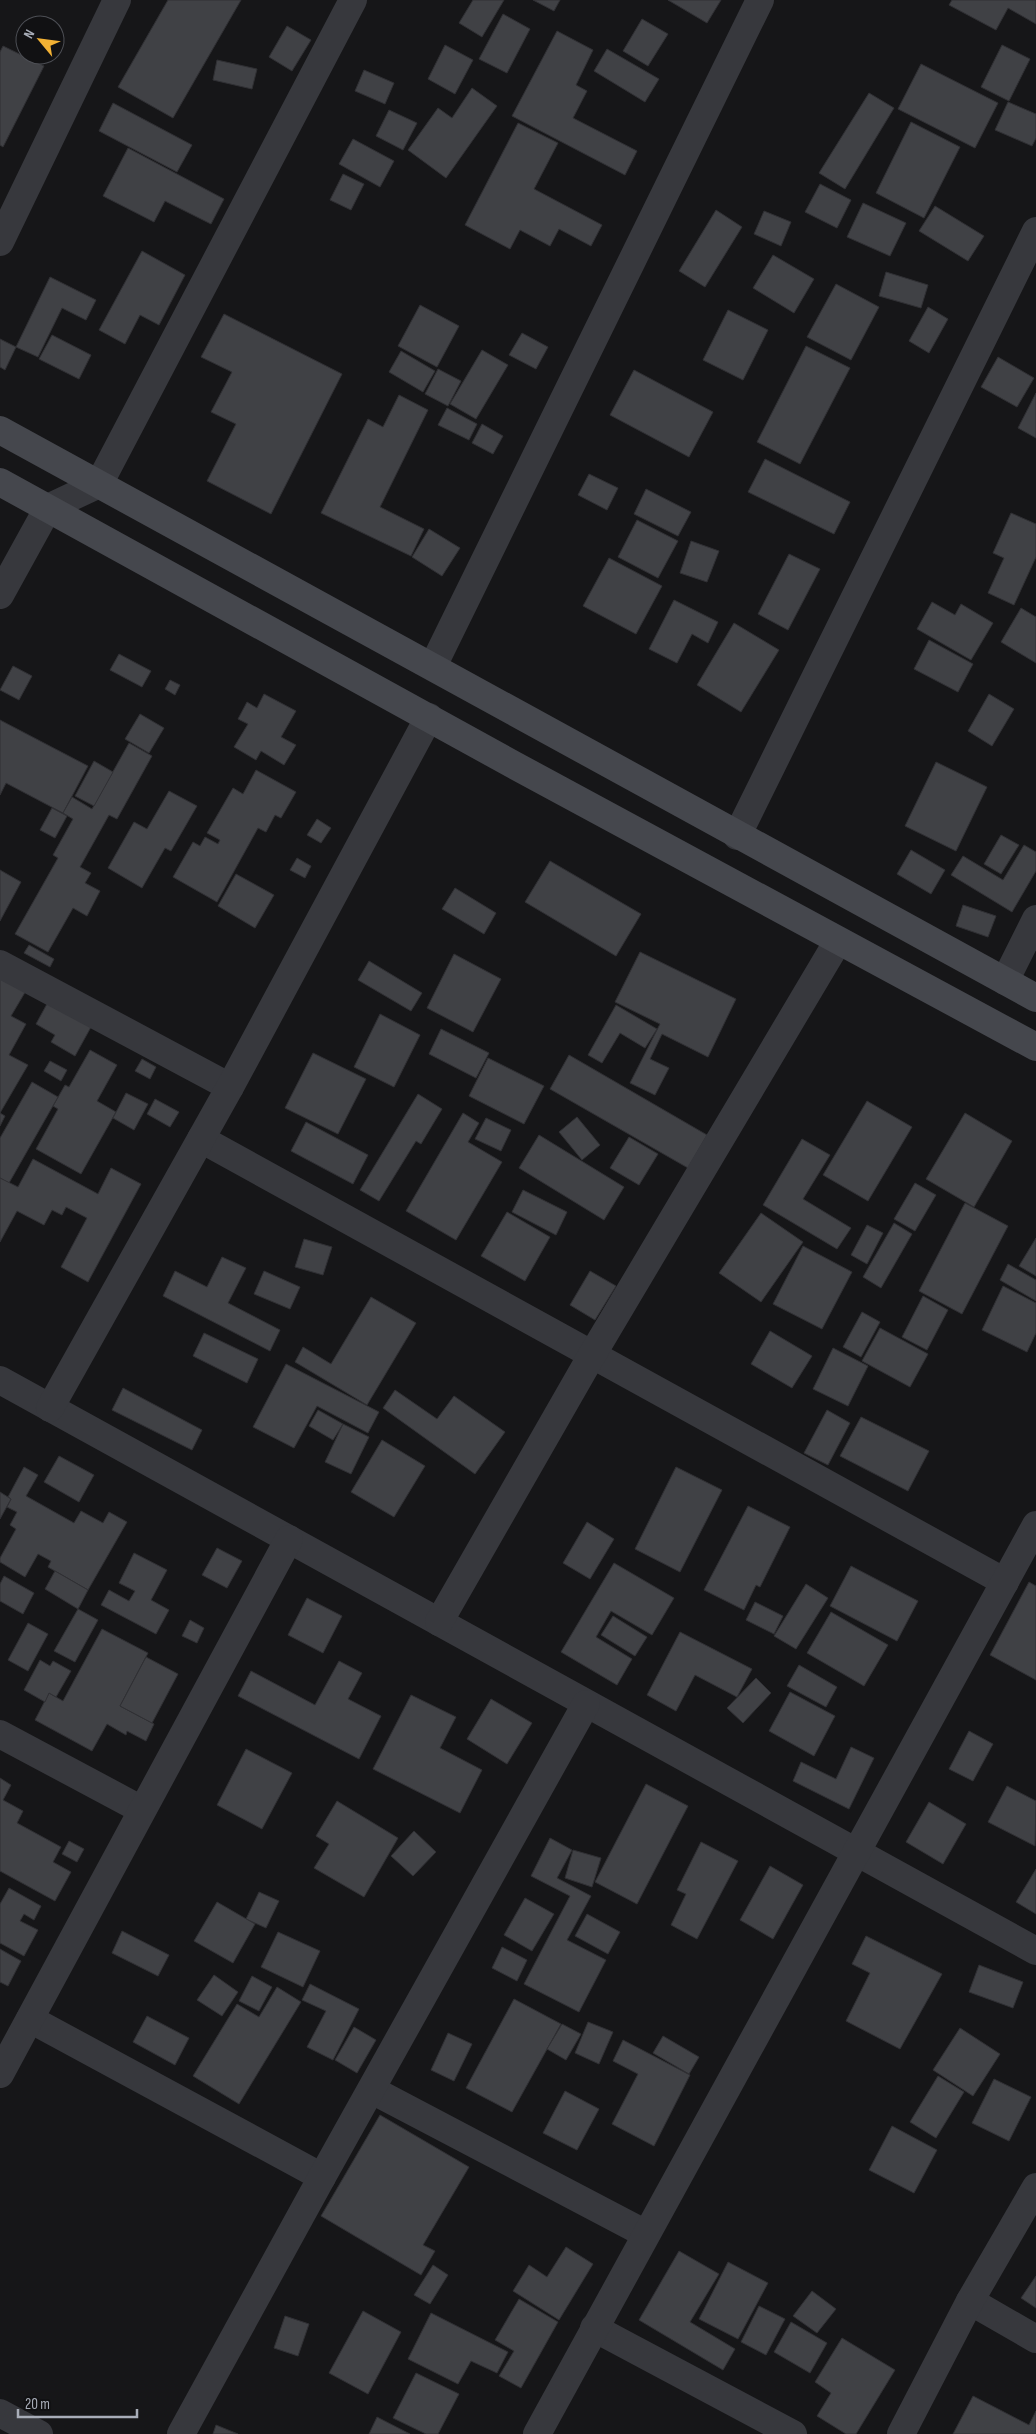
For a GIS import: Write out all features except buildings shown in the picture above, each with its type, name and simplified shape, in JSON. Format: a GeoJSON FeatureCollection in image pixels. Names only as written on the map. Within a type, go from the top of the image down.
{"type":"FeatureCollection","features":[{"type":"Feature","properties":{"kind":"main road"},"geometry":{"type":"LineString","coordinates":[[0,430],[432,666],[737,836],[1036,998]]}},
{"type":"Feature","properties":{"kind":"main road"},"geometry":{"type":"LineString","coordinates":[[0,482],[838,941],[1036,1047]]}},
{"type":"Feature","properties":{"kind":"street"},"geometry":{"type":"LineString","coordinates":[[0,242],[116,0]]}},
{"type":"Feature","properties":{"kind":"street"},"geometry":{"type":"LineString","coordinates":[[0,595],[48,508],[99,484],[353,0]]}},
{"type":"Feature","properties":{"kind":"street"},"geometry":{"type":"LineString","coordinates":[[432,666],[760,0]]}},
{"type":"Feature","properties":{"kind":"street"},"geometry":{"type":"LineString","coordinates":[[737,836],[1036,231]]}},
{"type":"Feature","properties":{"kind":"street"},"geometry":{"type":"LineString","coordinates":[[50,1408],[202,1139],[429,717]]}},
{"type":"Feature","properties":{"kind":"street"},"geometry":{"type":"LineString","coordinates":[[1005,981],[1036,920]]}},
{"type":"Feature","properties":{"kind":"street"},"geometry":{"type":"LineString","coordinates":[[439,1622],[592,1355],[838,941]]}},
{"type":"Feature","properties":{"kind":"street"},"geometry":{"type":"LineString","coordinates":[[0,964],[230,1086]]}},
{"type":"Feature","properties":{"kind":"street"},"geometry":{"type":"LineString","coordinates":[[202,1139],[1005,1582]]}},
{"type":"Feature","properties":{"kind":"street"},"geometry":{"type":"LineString","coordinates":[[0,1380],[1036,1951]]}},
{"type":"Feature","properties":{"kind":"street"},"geometry":{"type":"LineString","coordinates":[[536,2434],[1036,1525]]}},
{"type":"Feature","properties":{"kind":"street"},"geometry":{"type":"LineString","coordinates":[[0,2074],[289,1539]]}},
{"type":"Feature","properties":{"kind":"street"},"geometry":{"type":"LineString","coordinates":[[181,2434],[586,1704]]}},
{"type":"Feature","properties":{"kind":"street"},"geometry":{"type":"LineString","coordinates":[[0,1734],[142,1810]]}},
{"type":"Feature","properties":{"kind":"street"},"geometry":{"type":"LineString","coordinates":[[30,2019],[322,2177]]}},
{"type":"Feature","properties":{"kind":"street"},"geometry":{"type":"LineString","coordinates":[[372,2090],[646,2234]]}},
{"type":"Feature","properties":{"kind":"street"},"geometry":{"type":"LineString","coordinates":[[900,2434],[970,2302],[1036,2187]]}},
{"type":"Feature","properties":{"kind":"street"},"geometry":{"type":"LineString","coordinates":[[970,2302],[1036,2339]]}},
{"type":"Feature","properties":{"kind":"street"},"geometry":{"type":"LineString","coordinates":[[594,2328],[793,2434]]}},
{"type":"Feature","properties":{"kind":"street"},"geometry":{"type":"LineString","coordinates":[[0,2413],[39,2434]]}}]}
